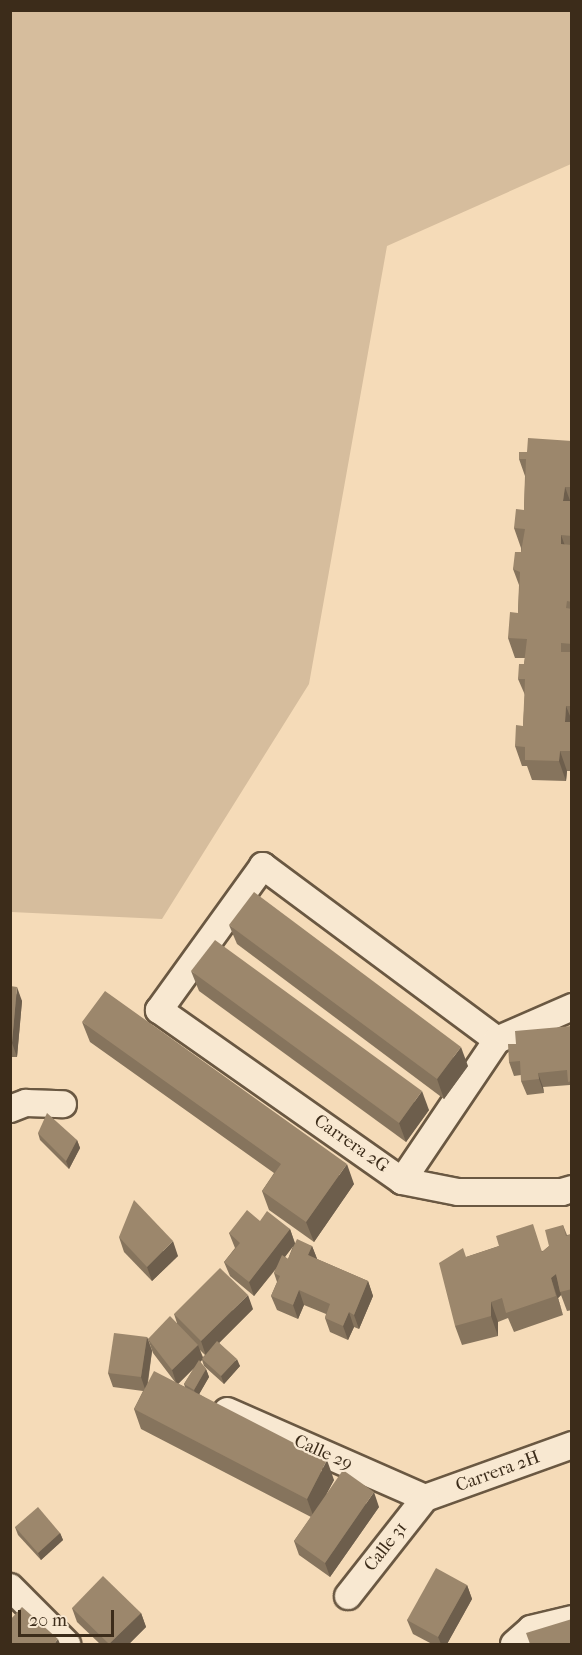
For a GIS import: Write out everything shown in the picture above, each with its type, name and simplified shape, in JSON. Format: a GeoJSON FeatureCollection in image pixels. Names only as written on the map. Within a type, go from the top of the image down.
{"type":"FeatureCollection","features":[{"type":"Feature","properties":{"kind":"street","name":"Carrera 2G"},"geometry":{"type":"LineString","coordinates":[[497,1040],[263,866],[159,1010],[402,1180],[458,1192],[562,1192],[572,1188]]}},
{"type":"Feature","properties":{"kind":"street"},"geometry":{"type":"LineString","coordinates":[[402,1180],[497,1040],[572,1007]]}},
{"type":"Feature","properties":{"kind":"street"},"geometry":{"type":"LineString","coordinates":[[10,1109],[26,1103],[63,1104]]}},
{"type":"Feature","properties":{"kind":"street","name":"Calle 29"},"geometry":{"type":"LineString","coordinates":[[221,1409],[425,1498]]}},
{"type":"Feature","properties":{"kind":"street","name":"Carrera 2H"},"geometry":{"type":"LineString","coordinates":[[425,1498],[572,1445]]}},
{"type":"Feature","properties":{"kind":"street","name":"Calle 31"},"geometry":{"type":"LineString","coordinates":[[348,1596],[425,1498]]}},
{"type":"Feature","properties":{"kind":"street"},"geometry":{"type":"LineString","coordinates":[[10,1587],[68,1644]]}},
{"type":"Feature","properties":{"kind":"street"},"geometry":{"type":"LineString","coordinates":[[514,1644],[531,1629],[572,1619]]}},
{"type":"Feature","properties":{"kind":"shaded area"},"geometry":{"type":"Polygon","coordinates":[[[10,11],[571,11],[571,164],[387,246],[309,684],[162,919],[11,912],[10,11]]]}},
{"type":"Feature","properties":{"kind":"building"},"geometry":{"type":"Polygon","coordinates":[[[528,438],[572,441],[572,487],[565,487],[563,501],[572,501],[572,536],[561,535],[561,544],[572,545],[572,602],[567,601],[566,608],[572,609],[572,644],[561,643],[561,652],[570,652],[570,664],[572,664],[572,706],[566,706],[565,722],[572,722],[572,751],[560,751],[559,761],[525,760],[525,747],[515,746],[516,725],[523,726],[525,679],[518,679],[519,664],[524,664],[527,639],[508,638],[510,612],[518,613],[520,572],[513,569],[515,552],[521,552],[525,529],[514,528],[516,509],[524,510],[526,459],[519,459],[519,452],[527,452],[528,438]]]}},
{"type":"Feature","properties":{"kind":"building"},"geometry":{"type":"Polygon","coordinates":[[[254,892],[461,1047],[437,1079],[229,925],[254,892]]]}},
{"type":"Feature","properties":{"kind":"building"},"geometry":{"type":"Polygon","coordinates":[[[215,940],[422,1091],[399,1123],[191,971],[215,940]]]}},
{"type":"Feature","properties":{"kind":"building"},"geometry":{"type":"Polygon","coordinates":[[[10,986],[17,987],[12,1043],[10,1043],[10,986]]]}},
{"type":"Feature","properties":{"kind":"building"},"geometry":{"type":"Polygon","coordinates":[[[105,991],[347,1164],[306,1222],[262,1191],[281,1164],[82,1022],[105,991]]]}},
{"type":"Feature","properties":{"kind":"building"},"geometry":{"type":"Polygon","coordinates":[[[572,1026],[572,1081],[568,1082],[567,1070],[538,1073],[539,1079],[521,1081],[520,1061],[509,1062],[508,1044],[516,1044],[515,1031],[572,1026]]]}},
{"type":"Feature","properties":{"kind":"building"},"geometry":{"type":"Polygon","coordinates":[[[47,1113],[77,1140],[66,1161],[38,1133],[47,1113]]]}},
{"type":"Feature","properties":{"kind":"building"},"geometry":{"type":"Polygon","coordinates":[[[134,1200],[173,1241],[147,1267],[119,1237],[134,1200]]]}},
{"type":"Feature","properties":{"kind":"building"},"geometry":{"type":"Polygon","coordinates":[[[247,1210],[260,1221],[267,1211],[290,1229],[249,1282],[224,1262],[240,1243],[229,1233],[247,1210]]]}},
{"type":"Feature","properties":{"kind":"building"},"geometry":{"type":"Polygon","coordinates":[[[533,1224],[542,1252],[549,1246],[545,1230],[563,1225],[566,1236],[572,1234],[572,1289],[560,1292],[556,1274],[551,1278],[556,1296],[506,1313],[502,1298],[491,1302],[491,1316],[455,1326],[439,1263],[463,1248],[466,1257],[499,1246],[496,1236],[533,1224]]]}},
{"type":"Feature","properties":{"kind":"building"},"geometry":{"type":"Polygon","coordinates":[[[297,1239],[312,1246],[308,1255],[368,1281],[354,1315],[349,1312],[343,1326],[325,1318],[330,1304],[299,1290],[293,1305],[271,1296],[280,1276],[274,1273],[282,1255],[288,1259],[297,1239]]]}},
{"type":"Feature","properties":{"kind":"building"},"geometry":{"type":"Polygon","coordinates":[[[220,1268],[248,1295],[201,1341],[174,1314],[220,1268]]]}},
{"type":"Feature","properties":{"kind":"building"},"geometry":{"type":"Polygon","coordinates":[[[170,1316],[198,1345],[172,1370],[148,1339],[170,1316]]]}},
{"type":"Feature","properties":{"kind":"building"},"geometry":{"type":"Polygon","coordinates":[[[114,1333],[147,1337],[141,1377],[108,1373],[114,1333]]]}},
{"type":"Feature","properties":{"kind":"building"},"geometry":{"type":"Polygon","coordinates":[[[217,1341],[237,1359],[221,1376],[202,1359],[217,1341]]]}},
{"type":"Feature","properties":{"kind":"building"},"geometry":{"type":"Polygon","coordinates":[[[199,1360],[206,1369],[194,1390],[184,1384],[199,1360]]]}},
{"type":"Feature","properties":{"kind":"building"},"geometry":{"type":"Polygon","coordinates":[[[154,1371],[327,1460],[307,1499],[134,1409],[154,1371]]]}},
{"type":"Feature","properties":{"kind":"building"},"geometry":{"type":"Polygon","coordinates":[[[343,1470],[374,1492],[325,1563],[294,1541],[343,1470]]]}},
{"type":"Feature","properties":{"kind":"building"},"geometry":{"type":"Polygon","coordinates":[[[38,1507],[60,1533],[38,1553],[15,1527],[38,1507]]]}},
{"type":"Feature","properties":{"kind":"building"},"geometry":{"type":"Polygon","coordinates":[[[436,1568],[467,1585],[438,1637],[407,1620],[436,1568]]]}},
{"type":"Feature","properties":{"kind":"building"},"geometry":{"type":"Polygon","coordinates":[[[103,1576],[141,1613],[109,1644],[72,1608],[103,1576]]]}},
{"type":"Feature","properties":{"kind":"building"},"geometry":{"type":"Polygon","coordinates":[[[22,1607],[58,1639],[54,1644],[10,1644],[10,1620],[22,1607]]]}},
{"type":"Feature","properties":{"kind":"building"},"geometry":{"type":"Polygon","coordinates":[[[572,1619],[572,1644],[530,1644],[526,1633],[572,1619]]]}}]}
